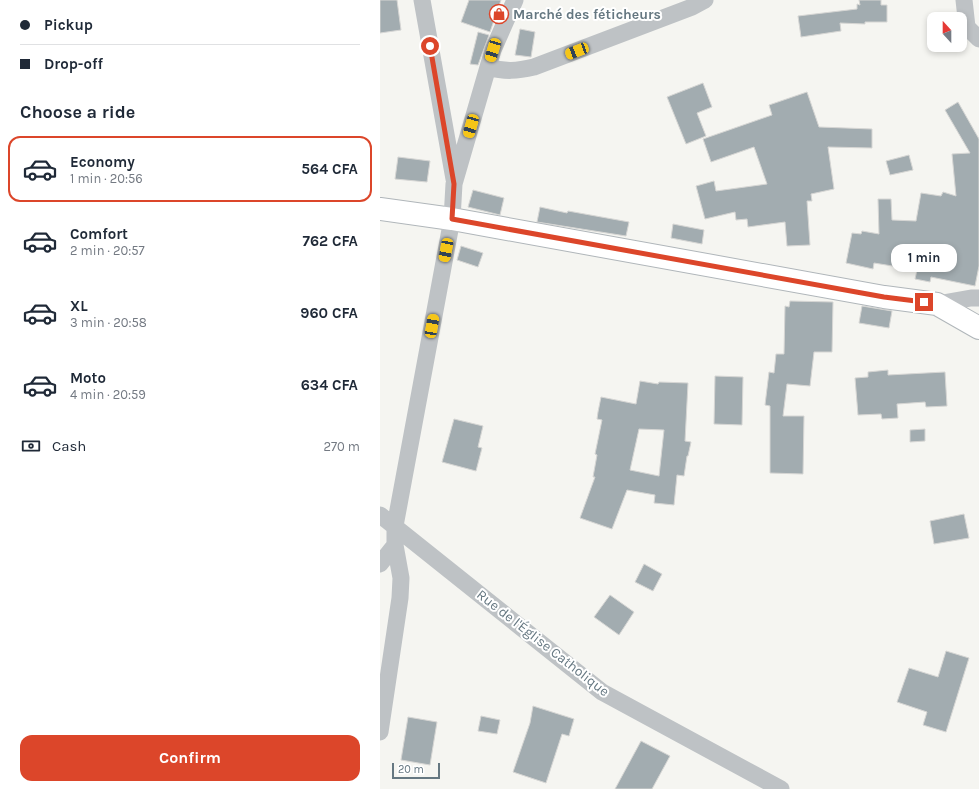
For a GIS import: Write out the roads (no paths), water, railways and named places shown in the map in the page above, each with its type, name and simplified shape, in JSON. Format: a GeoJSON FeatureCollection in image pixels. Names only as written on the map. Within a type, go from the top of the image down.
{"type":"FeatureCollection","features":[{"type":"Feature","properties":{"kind":"street"},"geometry":{"type":"LineString","coordinates":[[422,0],[454,184]]}},
{"type":"Feature","properties":{"kind":"street"},"geometry":{"type":"LineString","coordinates":[[380,732],[400,598],[401,578],[395,545],[395,526],[452,219],[454,184],[493,50],[515,0]]}},
{"type":"Feature","properties":{"kind":"street"},"geometry":{"type":"LineString","coordinates":[[488,67],[504,71],[518,71],[534,67],[692,7],[704,0]]}},
{"type":"Feature","properties":{"kind":"street"},"geometry":{"type":"LineString","coordinates":[[964,0],[967,27],[979,39]]}},
{"type":"Feature","properties":{"kind":"street"},"geometry":{"type":"LineString","coordinates":[[380,209],[452,219],[884,297],[937,304],[979,298]]}},
{"type":"Feature","properties":{"kind":"street"},"geometry":{"type":"LineString","coordinates":[[937,304],[979,328]]}},
{"type":"Feature","properties":{"kind":"street","name":"Rue de l'Église Catholique"},"geometry":{"type":"LineString","coordinates":[[380,515],[602,692],[781,789]]}},
{"type":"Feature","properties":{"kind":"street"},"geometry":{"type":"LineString","coordinates":[[380,564],[395,545]]}},
{"type":"Feature","properties":{"kind":"place","name":"Marché des féticheurs"},"geometry":{"type":"Point","coordinates":[499,14]}}]}
